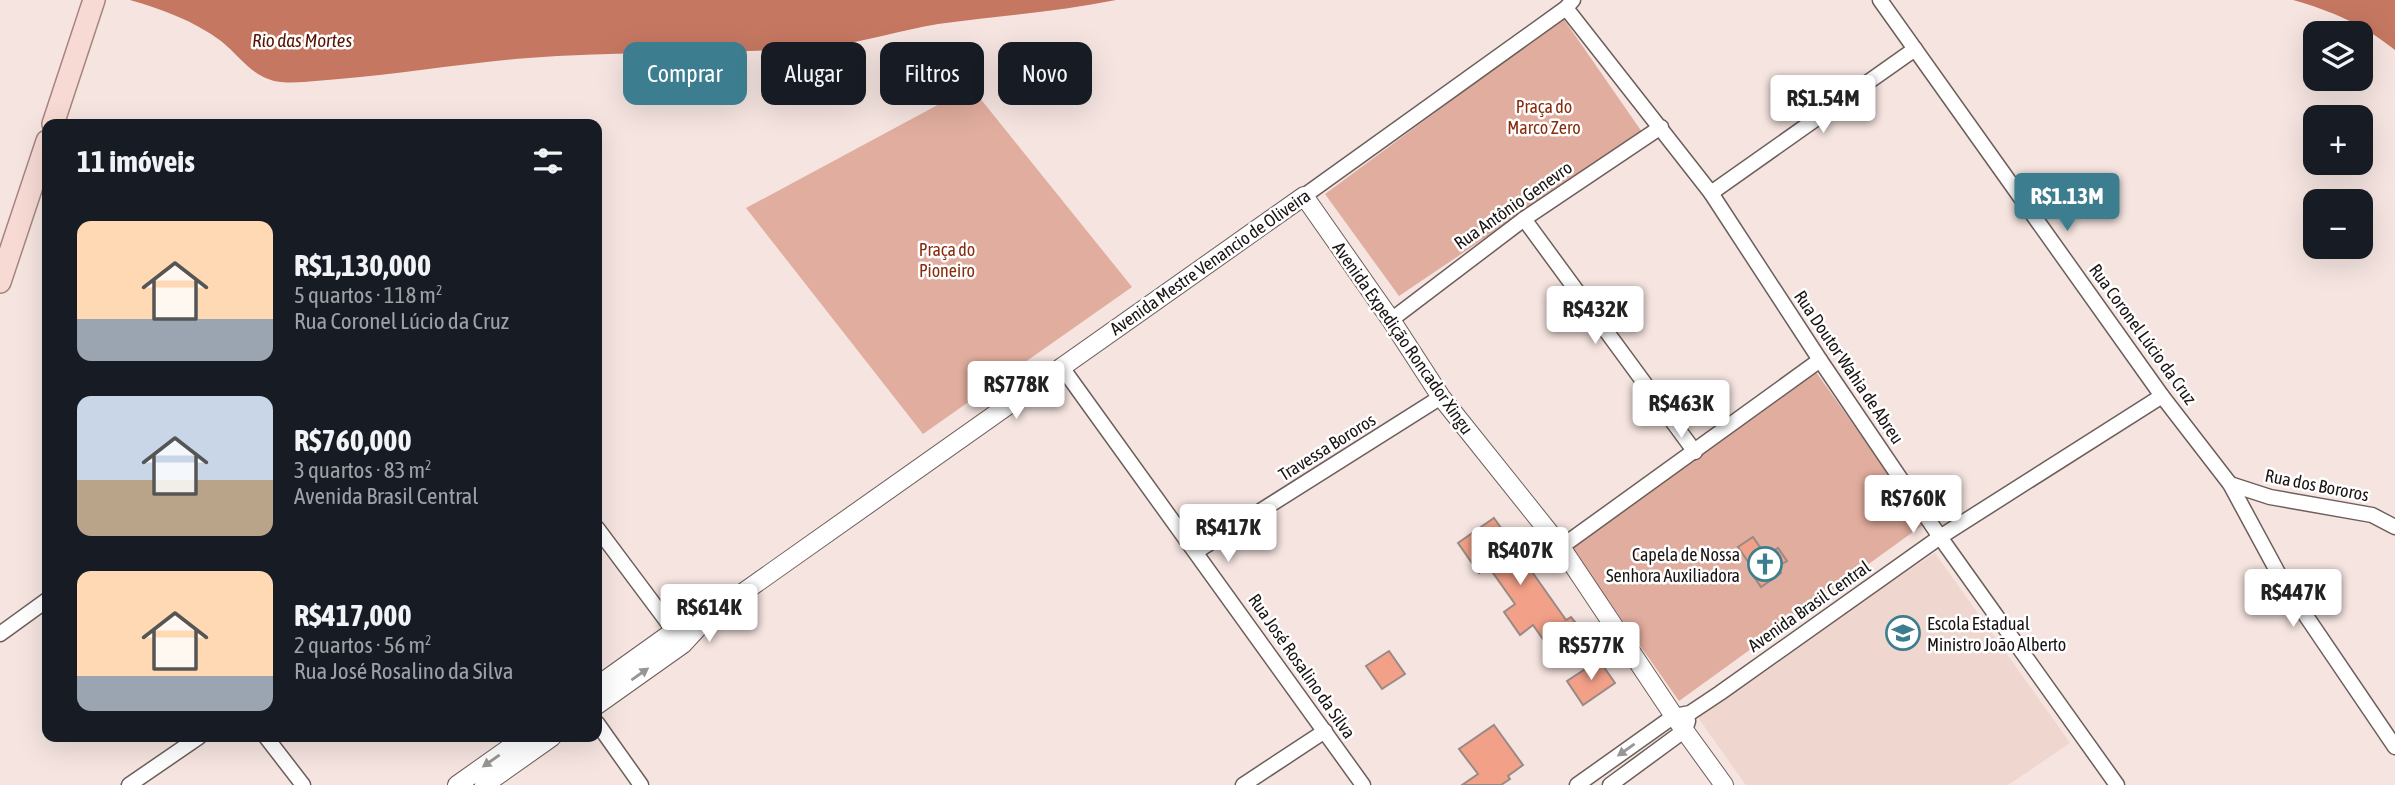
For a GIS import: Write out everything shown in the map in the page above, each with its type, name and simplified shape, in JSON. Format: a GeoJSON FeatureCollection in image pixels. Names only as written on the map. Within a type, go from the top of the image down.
{"type":"FeatureCollection","features":[{"type":"Feature","properties":{"kind":"main road"},"geometry":{"type":"LineString","coordinates":[[55,119],[94,0]]}},
{"type":"Feature","properties":{"kind":"main road"},"geometry":{"type":"LineString","coordinates":[[0,282],[42,156]]}},
{"type":"Feature","properties":{"kind":"street","name":"Rua Coronel Lúcio da Cruz"},"geometry":{"type":"LineString","coordinates":[[1880,0],[2162,396],[2230,484],[2283,582],[2395,747]]}},
{"type":"Feature","properties":{"kind":"street","name":"Rua Doutor Wahia de Abreu"},"geometry":{"type":"LineString","coordinates":[[1570,4],[1712,193],[1820,360],[1940,537],[2117,785]]}},
{"type":"Feature","properties":{"kind":"street","name":"Avenida Mestre Venancio de Oliveira"},"geometry":{"type":"LineString","coordinates":[[602,701],[679,638],[1304,196],[1570,4]]}},
{"type":"Feature","properties":{"kind":"street"},"geometry":{"type":"LineString","coordinates":[[1712,193],[1915,49]]}},
{"type":"Feature","properties":{"kind":"street","name":"Rua Antônio Genevro"},"geometry":{"type":"LineString","coordinates":[[1391,320],[1524,219],[1661,127]]}},
{"type":"Feature","properties":{"kind":"street","name":"Avenida Expedição Roncador Xingu"},"geometry":{"type":"LineString","coordinates":[[1304,196],[1441,397],[1561,547],[1683,720],[1724,785]]}},
{"type":"Feature","properties":{"kind":"street"},"geometry":{"type":"LineString","coordinates":[[1524,219],[1695,452]]}},
{"type":"Feature","properties":{"kind":"street"},"geometry":{"type":"LineString","coordinates":[[1561,547],[1820,360]]}},
{"type":"Feature","properties":{"kind":"street","name":"Rua José Rosalino da Silva"},"geometry":{"type":"LineString","coordinates":[[1061,366],[1197,551],[1363,785]]}},
{"type":"Feature","properties":{"kind":"street","name":"Avenida Brasil Central"},"geometry":{"type":"LineString","coordinates":[[1577,785],[1683,720],[1940,537],[2162,396]]}},
{"type":"Feature","properties":{"kind":"street","name":"Travessa Bororos"},"geometry":{"type":"LineString","coordinates":[[1197,551],[1441,397]]}},
{"type":"Feature","properties":{"kind":"street","name":"Rua dos Bororos"},"geometry":{"type":"LineString","coordinates":[[2230,484],[2270,497],[2372,515],[2395,527]]}},
{"type":"Feature","properties":{"kind":"street"},"geometry":{"type":"LineString","coordinates":[[602,535],[679,638]]}},
{"type":"Feature","properties":{"kind":"street"},"geometry":{"type":"LineString","coordinates":[[0,634],[42,604]]}},
{"type":"Feature","properties":{"kind":"street","name":"Avenida Mestre Venancio de Oliveira"},"geometry":{"type":"LineString","coordinates":[[602,683],[679,638]]}},
{"type":"Feature","properties":{"kind":"street","name":"Avenida Brasil Central"},"geometry":{"type":"LineString","coordinates":[[1610,785],[1683,720]]}},
{"type":"Feature","properties":{"kind":"street"},"geometry":{"type":"LineString","coordinates":[[602,730],[641,785]]}},
{"type":"Feature","properties":{"kind":"street"},"geometry":{"type":"LineString","coordinates":[[1243,785],[1325,731]]}},
{"type":"Feature","properties":{"kind":"street"},"geometry":{"type":"LineString","coordinates":[[129,785],[192,742]]}},
{"type":"Feature","properties":{"kind":"street"},"geometry":{"type":"LineString","coordinates":[[270,742],[303,785]]}},
{"type":"Feature","properties":{"kind":"street"},"geometry":{"type":"LineString","coordinates":[[457,785],[518,742]]}},
{"type":"Feature","properties":{"kind":"street"},"geometry":{"type":"LineString","coordinates":[[484,785],[545,742]]}},
{"type":"Feature","properties":{"kind":"shaded area","name":"Escola Estadual Ministro João Alberto"},"geometry":{"type":"Polygon","coordinates":[[[1935,553],[2070,743],[2008,785],[1746,785],[1694,712],[1935,553]]]}},
{"type":"Feature","properties":{"kind":"green space","name":"Praça do Marco Zero"},"geometry":{"type":"Polygon","coordinates":[[[1563,18],[1642,132],[1399,296],[1325,194],[1563,18]]]}},
{"type":"Feature","properties":{"kind":"green space","name":"Praça do Pioneiro"},"geometry":{"type":"Polygon","coordinates":[[[984,103],[1132,287],[923,434],[746,208],[938,105],[984,103]]]}},
{"type":"Feature","properties":{"kind":"green space"},"geometry":{"type":"Polygon","coordinates":[[[1816,372],[1924,524],[1679,701],[1570,546],[1816,372]]]}},
{"type":"Feature","properties":{"kind":"water","name":"Rio das Mortes"},"geometry":{"type":"Polygon","coordinates":[[[130,0],[1116,0],[938,24],[856,42],[761,42],[761,51],[747,51],[747,42],[623,42],[623,54],[528,58],[295,83],[263,77],[221,41],[200,27],[130,0]]]}},
{"type":"Feature","properties":{"kind":"water"},"geometry":{"type":"Polygon","coordinates":[[[2293,0],[2395,0],[2395,50],[2373,34],[2373,21],[2349,21],[2293,0]]]}},
{"type":"Feature","properties":{"kind":"building"},"geometry":{"type":"Polygon","coordinates":[[[1494,518],[1566,620],[1571,617],[1584,633],[1554,655],[1533,625],[1520,635],[1504,612],[1515,604],[1488,566],[1479,573],[1458,543],[1494,518]]]}},
{"type":"Feature","properties":{"kind":"building","name":"Capela de Nossa Senhora Auxiliadora"},"geometry":{"type":"Polygon","coordinates":[[[1753,537],[1766,556],[1778,548],[1787,561],[1777,567],[1781,573],[1761,587],[1738,547],[1753,537]]]}},
{"type":"Feature","properties":{"kind":"building"},"geometry":{"type":"Polygon","coordinates":[[[1389,651],[1405,674],[1382,689],[1366,666],[1389,651]]]}},
{"type":"Feature","properties":{"kind":"building"},"geometry":{"type":"Polygon","coordinates":[[[1599,660],[1615,683],[1583,705],[1567,681],[1599,660]]]}},
{"type":"Feature","properties":{"kind":"building"},"geometry":{"type":"Polygon","coordinates":[[[1494,725],[1523,765],[1501,785],[1462,785],[1478,774],[1459,749],[1494,725]]]}},
{"type":"Feature","properties":{"kind":"place","name":"Capela de Nossa Senhora Auxiliadora"},"geometry":{"type":"Point","coordinates":[1765,564]}},
{"type":"Feature","properties":{"kind":"place","name":"Escola Estadual Ministro João Alberto"},"geometry":{"type":"Point","coordinates":[1903,633]}}]}
